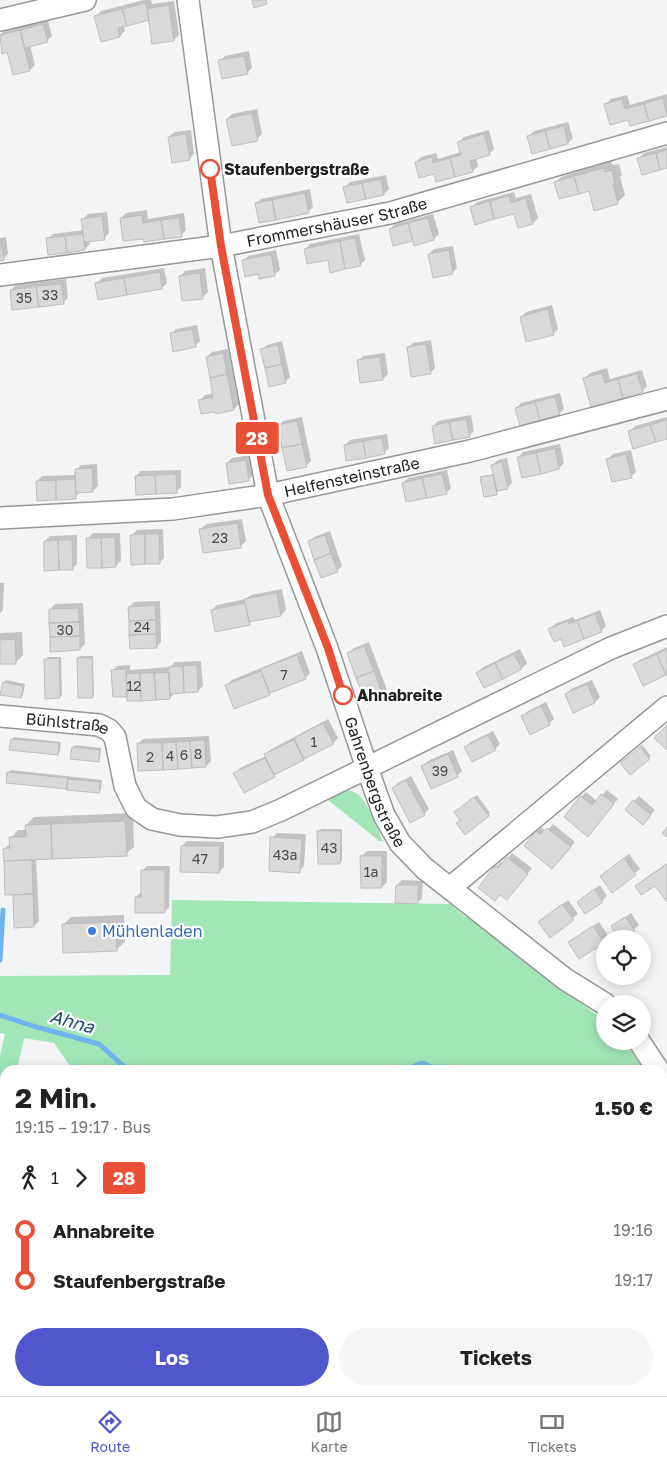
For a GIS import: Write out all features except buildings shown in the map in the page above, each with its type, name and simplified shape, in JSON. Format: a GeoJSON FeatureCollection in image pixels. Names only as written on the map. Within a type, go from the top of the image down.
{"type":"FeatureCollection","features":[{"type":"Feature","properties":{"kind":"street"},"geometry":{"type":"LineString","coordinates":[[0,20],[85,0]]}},
{"type":"Feature","properties":{"kind":"street","name":"Gahrenbergstraße"},"geometry":{"type":"LineString","coordinates":[[188,0],[221,246],[268,495],[328,648],[384,815],[400,843],[424,868],[565,979],[596,998]]}},
{"type":"Feature","properties":{"kind":"street","name":"Frommershäuser Straße"},"geometry":{"type":"LineString","coordinates":[[0,275],[221,246],[390,213],[667,133]]}},
{"type":"Feature","properties":{"kind":"street","name":"Helfensteinstraße"},"geometry":{"type":"LineString","coordinates":[[0,518],[173,509],[268,495],[470,451],[667,399]]}},
{"type":"Feature","properties":{"kind":"street"},"geometry":{"type":"LineString","coordinates":[[367,768],[611,648],[667,626]]}},
{"type":"Feature","properties":{"kind":"street"},"geometry":{"type":"LineString","coordinates":[[451,889],[667,707]]}},
{"type":"Feature","properties":{"kind":"street","name":"Bühlstraße"},"geometry":{"type":"LineString","coordinates":[[0,716],[99,725],[109,730],[115,737],[125,786],[136,808],[152,819],[180,825],[217,827],[252,822],[367,768]]}},
{"type":"Feature","properties":{"kind":"green space"},"geometry":{"type":"Polygon","coordinates":[[[341,791],[354,792],[364,800],[383,841],[379,841],[327,799],[341,791]]]}},
{"type":"Feature","properties":{"kind":"green space"},"geometry":{"type":"Polygon","coordinates":[[[172,900],[450,904],[465,917],[474,917],[559,987],[596,1014],[596,1050],[630,1050],[640,1064],[643,1062],[644,1065],[69,1065],[54,1043],[24,1038],[18,1065],[0,1065],[5,1034],[0,1033],[0,976],[170,975],[172,900]]]}},
{"type":"Feature","properties":{"kind":"waterway"},"geometry":{"type":"LineString","coordinates":[[0,960],[3,910]]}},
{"type":"Feature","properties":{"kind":"waterway","name":"Ahna"},"geometry":{"type":"LineString","coordinates":[[0,1015],[99,1044],[122,1065]]}},
{"type":"Feature","properties":{"kind":"waterway","name":"Ahna"},"geometry":{"type":"LineString","coordinates":[[417,1065],[422,1063],[427,1065]]}},
{"type":"Feature","properties":{"kind":"bus line","name":"28"},"geometry":{"type":"LineString","coordinates":[[210,169],[221,246],[268,495],[328,648],[343,695]]}},
{"type":"Feature","properties":{"kind":"place","name":"Staufenbergstraße"},"geometry":{"type":"Point","coordinates":[210,169]}},
{"type":"Feature","properties":{"kind":"place","name":"Ahnabreite"},"geometry":{"type":"Point","coordinates":[343,695]}},
{"type":"Feature","properties":{"kind":"place","name":"Mühlenladen"},"geometry":{"type":"Point","coordinates":[92,931]}}]}
